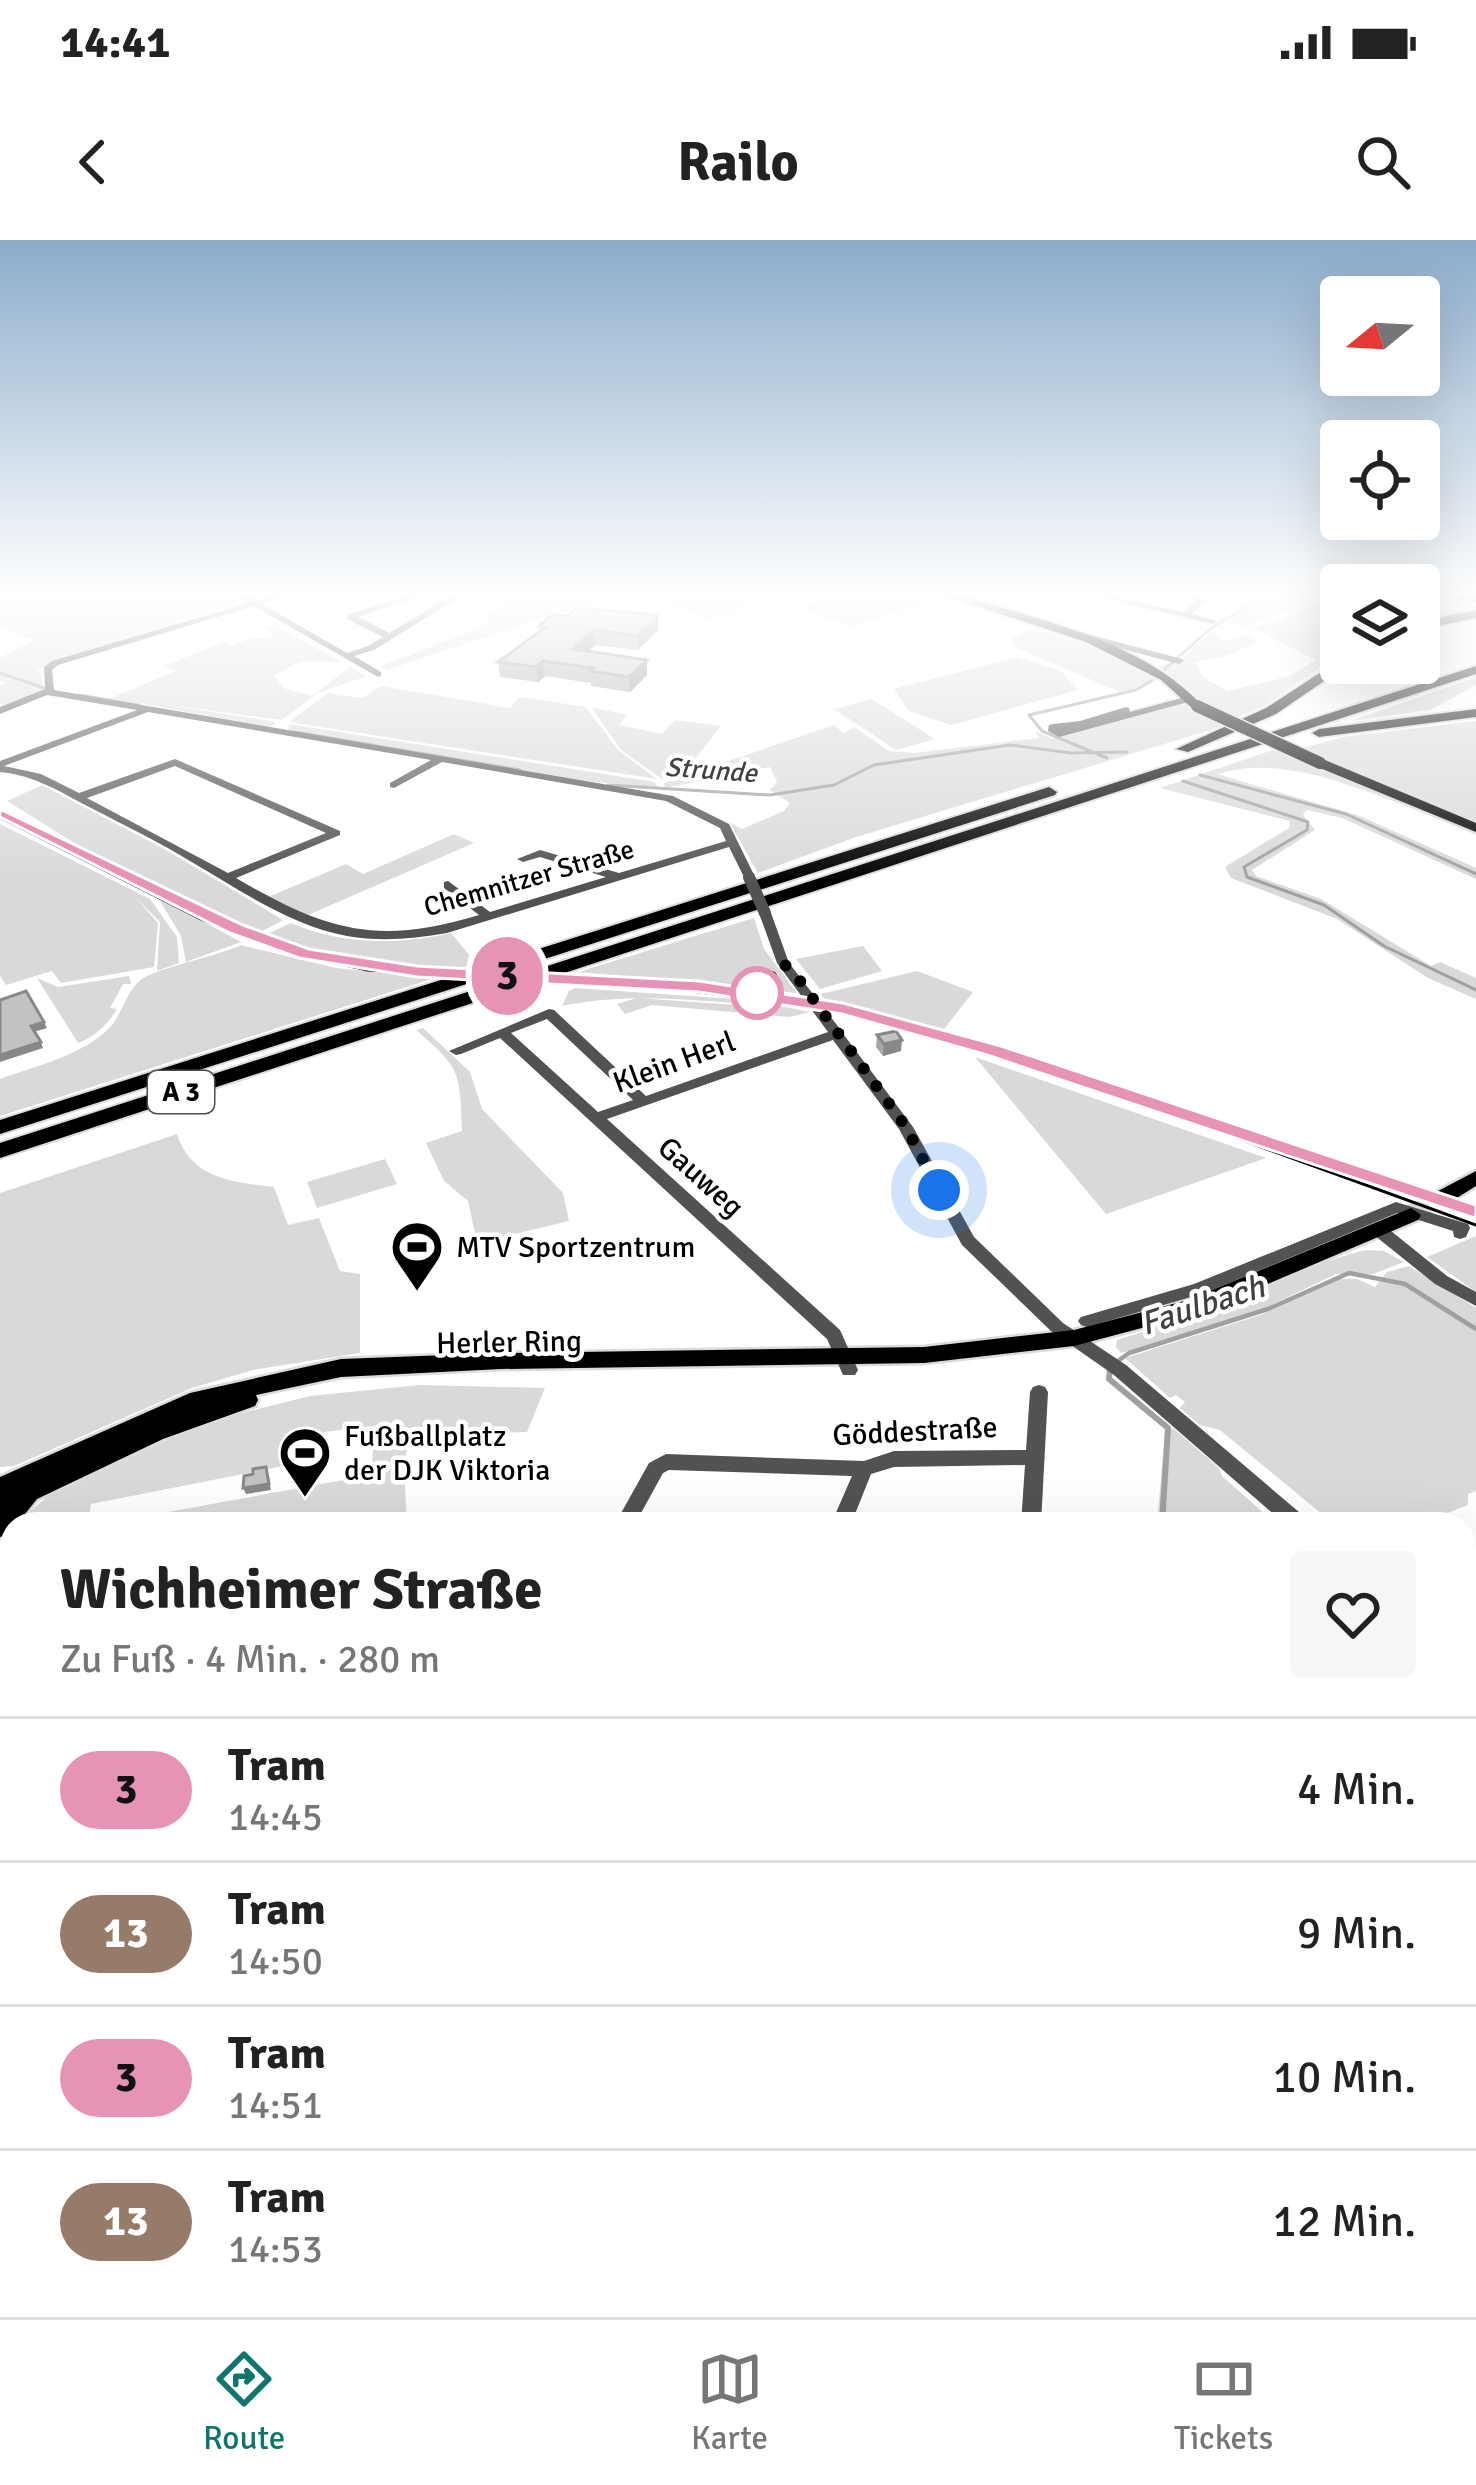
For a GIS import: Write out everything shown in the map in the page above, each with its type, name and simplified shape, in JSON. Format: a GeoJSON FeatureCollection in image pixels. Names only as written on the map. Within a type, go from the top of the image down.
{"type":"FeatureCollection","features":[{"type":"Feature","properties":{"kind":"highway"},"geometry":{"type":"LineString","coordinates":[[1188,755],[1301,690]]}},
{"type":"Feature","properties":{"kind":"highway","name":"A 3"},"geometry":{"type":"LineString","coordinates":[[0,1151],[1377,690]]}},
{"type":"Feature","properties":{"kind":"highway","name":"A 3"},"geometry":{"type":"LineString","coordinates":[[0,1127],[1408,690]]}},
{"type":"Feature","properties":{"kind":"highway"},"geometry":{"type":"LineString","coordinates":[[1188,755],[1476,710]]}},
{"type":"Feature","properties":{"kind":"main road"},"geometry":{"type":"LineString","coordinates":[[1178,690],[1191,703],[1320,763],[1476,828]]}},
{"type":"Feature","properties":{"kind":"main road"},"geometry":{"type":"LineString","coordinates":[[1445,1196],[1476,1178]]}},
{"type":"Feature","properties":{"kind":"main road","name":"Herler Ring"},"geometry":{"type":"LineString","coordinates":[[0,1488],[36,1480],[191,1418],[309,1386],[452,1374],[848,1364],[953,1366],[1017,1354],[1038,1342],[1158,1310],[1380,1231],[1412,1215]]}},
{"type":"Feature","properties":{"kind":"main road"},"geometry":{"type":"LineString","coordinates":[[0,1475],[36,1480],[11,1512]]}},
{"type":"Feature","properties":{"kind":"main road","name":"Herler Ring"},"geometry":{"type":"LineString","coordinates":[[0,1505],[36,1480]]}},
{"type":"Feature","properties":{"kind":"street"},"geometry":{"type":"LineString","coordinates":[[0,711],[49,690],[144,711],[656,794],[697,808],[725,826],[783,963],[906,1127],[968,1240],[1024,1298],[1081,1330],[1103,1357],[1285,1512]]}},
{"type":"Feature","properties":{"kind":"street"},"geometry":{"type":"LineString","coordinates":[[1126,710],[1053,730],[1059,734],[1191,703]]}},
{"type":"Feature","properties":{"kind":"street"},"geometry":{"type":"LineString","coordinates":[[6,766],[144,711]]}},
{"type":"Feature","properties":{"kind":"street"},"geometry":{"type":"LineString","coordinates":[[394,785],[439,760]]}},
{"type":"Feature","properties":{"kind":"street"},"geometry":{"type":"LineString","coordinates":[[79,797],[175,762],[337,832]]}},
{"type":"Feature","properties":{"kind":"street","name":"Chemnitzer Straße"},"geometry":{"type":"LineString","coordinates":[[6,766],[79,797],[312,926],[351,935],[412,936],[734,842]]}},
{"type":"Feature","properties":{"kind":"street"},"geometry":{"type":"LineString","coordinates":[[227,878],[351,826]]}},
{"type":"Feature","properties":{"kind":"street"},"geometry":{"type":"LineString","coordinates":[[523,859],[547,852],[619,878]]}},
{"type":"Feature","properties":{"kind":"street"},"geometry":{"type":"LineString","coordinates":[[448,885],[489,917]]}},
{"type":"Feature","properties":{"kind":"street"},"geometry":{"type":"LineString","coordinates":[[455,1051],[549,1013],[643,1101]]}},
{"type":"Feature","properties":{"kind":"street","name":"Gauweg"},"geometry":{"type":"LineString","coordinates":[[502,1033],[834,1335],[848,1364]]}},
{"type":"Feature","properties":{"kind":"street","name":"Klein Herl"},"geometry":{"type":"LineString","coordinates":[[596,1118],[838,1033]]}},
{"type":"Feature","properties":{"kind":"street"},"geometry":{"type":"LineString","coordinates":[[1158,1310],[1396,1207],[1462,1228],[1460,1234]]}},
{"type":"Feature","properties":{"kind":"street"},"geometry":{"type":"LineString","coordinates":[[1380,1231],[1441,1280],[1476,1300]]}},
{"type":"Feature","properties":{"kind":"street"},"geometry":{"type":"LineString","coordinates":[[1032,1512],[1040,1392]]}},
{"type":"Feature","properties":{"kind":"street","name":"Göddestraße"},"geometry":{"type":"LineString","coordinates":[[632,1512],[656,1468],[684,1460],[864,1469],[894,1459],[1035,1457]]}},
{"type":"Feature","properties":{"kind":"street"},"geometry":{"type":"LineString","coordinates":[[847,1512],[864,1469]]}},
{"type":"Feature","properties":{"kind":"shaded area"},"geometry":{"type":"Polygon","coordinates":[[[0,690],[41,690],[5,707],[0,703],[0,690]]]}},
{"type":"Feature","properties":{"kind":"shaded area"},"geometry":{"type":"Polygon","coordinates":[[[130,690],[289,690],[312,696],[327,690],[281,720],[162,704],[276,722],[270,727],[111,698],[130,690]]]}},
{"type":"Feature","properties":{"kind":"shaded area"},"geometry":{"type":"Polygon","coordinates":[[[375,690],[404,690],[510,708],[520,697],[586,707],[618,750],[657,779],[289,722],[328,693],[362,698],[375,690]]]}},
{"type":"Feature","properties":{"kind":"shaded area"},"geometry":{"type":"Polygon","coordinates":[[[895,690],[1078,690],[951,725],[909,711],[895,690]]]}},
{"type":"Feature","properties":{"kind":"shaded area"},"geometry":{"type":"Polygon","coordinates":[[[1184,690],[1288,690],[1233,719],[1191,699],[1184,690]]]}},
{"type":"Feature","properties":{"kind":"shaded area"},"geometry":{"type":"Polygon","coordinates":[[[1439,690],[1467,690],[1430,710],[1351,721],[1439,690]]]}},
{"type":"Feature","properties":{"kind":"shaded area"},"geometry":{"type":"Polygon","coordinates":[[[872,699],[935,739],[896,750],[834,709],[872,699]]]}},
{"type":"Feature","properties":{"kind":"shaded area"},"geometry":{"type":"Polygon","coordinates":[[[1171,699],[1227,725],[856,837],[758,873],[730,823],[742,829],[784,811],[790,803],[770,790],[777,782],[770,767],[665,788],[664,783],[834,725],[844,733],[854,727],[889,751],[914,753],[1039,738],[1035,731],[1053,739],[1091,721],[1171,699]]]}},
{"type":"Feature","properties":{"kind":"shaded area"},"geometry":{"type":"Polygon","coordinates":[[[591,707],[627,715],[619,725],[662,734],[675,720],[721,726],[687,769],[662,779],[621,750],[591,707]]]}},
{"type":"Feature","properties":{"kind":"shaded area"},"geometry":{"type":"Polygon","coordinates":[[[1476,721],[1476,826],[1299,749],[1343,737],[1476,721]]]}},
{"type":"Feature","properties":{"kind":"shaded area"},"geometry":{"type":"Polygon","coordinates":[[[289,724],[655,782],[658,788],[586,781],[288,730],[289,724]]]}},
{"type":"Feature","properties":{"kind":"shaded area"},"geometry":{"type":"Polygon","coordinates":[[[1279,748],[1406,806],[1337,781],[1289,770],[1241,769],[1217,774],[1360,816],[1476,868],[1476,879],[1342,818],[1307,810],[1303,815],[1315,830],[1252,870],[1256,876],[1321,899],[1431,966],[1440,962],[1476,978],[1476,999],[1428,978],[1337,919],[1231,878],[1225,867],[1289,828],[1290,821],[1160,788],[1279,748]]]}},
{"type":"Feature","properties":{"kind":"shaded area"},"geometry":{"type":"Polygon","coordinates":[[[42,785],[166,850],[283,920],[261,932],[233,925],[97,857],[7,801],[42,785]]]}},
{"type":"Feature","properties":{"kind":"shaded area"},"geometry":{"type":"Polygon","coordinates":[[[0,824],[150,899],[177,937],[179,963],[157,971],[160,922],[134,896],[158,923],[154,967],[61,983],[52,971],[6,985],[0,976],[0,824]]]}},
{"type":"Feature","properties":{"kind":"shaded area"},"geometry":{"type":"Polygon","coordinates":[[[454,834],[474,843],[301,918],[266,898],[346,864],[363,874],[454,834]]]}},
{"type":"Feature","properties":{"kind":"shaded area"},"geometry":{"type":"Polygon","coordinates":[[[157,896],[241,942],[186,962],[181,936],[157,896]]]}},
{"type":"Feature","properties":{"kind":"shaded area"},"geometry":{"type":"Polygon","coordinates":[[[754,918],[764,949],[797,993],[578,972],[754,918]]]}},
{"type":"Feature","properties":{"kind":"shaded area"},"geometry":{"type":"Polygon","coordinates":[[[291,923],[330,936],[370,941],[451,933],[477,964],[454,969],[399,968],[339,959],[261,937],[291,923]]]}},
{"type":"Feature","properties":{"kind":"shaded area"},"geometry":{"type":"Polygon","coordinates":[[[241,945],[336,968],[435,978],[0,1116],[0,1079],[88,1045],[115,1021],[142,979],[241,945]]]}},
{"type":"Feature","properties":{"kind":"shaded area"},"geometry":{"type":"Polygon","coordinates":[[[863,946],[882,971],[820,989],[796,959],[863,946]]]}},
{"type":"Feature","properties":{"kind":"shaded area"},"geometry":{"type":"Polygon","coordinates":[[[917,971],[973,992],[944,1029],[825,1000],[821,994],[917,971]]]}},
{"type":"Feature","properties":{"kind":"shaded area"},"geometry":{"type":"Polygon","coordinates":[[[129,976],[131,984],[123,984],[109,1020],[78,1043],[37,978],[58,987],[129,976]]]}},
{"type":"Feature","properties":{"kind":"shaded area"},"geometry":{"type":"Polygon","coordinates":[[[575,988],[748,1000],[746,1004],[630,998],[562,1006],[575,988]]]}},
{"type":"Feature","properties":{"kind":"shaded area"},"geometry":{"type":"Polygon","coordinates":[[[636,998],[810,1012],[789,1017],[652,1005],[625,1014],[617,1004],[636,998]]]}},
{"type":"Feature","properties":{"kind":"shaded area"},"geometry":{"type":"Polygon","coordinates":[[[751,1000],[794,1009],[749,1005],[751,1000]]]}},
{"type":"Feature","properties":{"kind":"shaded area"},"geometry":{"type":"Polygon","coordinates":[[[423,1028],[470,1072],[482,1109],[563,1193],[569,1221],[477,1243],[468,1201],[444,1181],[426,1143],[462,1131],[455,1073],[416,1030],[423,1028]]]}},
{"type":"Feature","properties":{"kind":"shaded area"},"geometry":{"type":"Polygon","coordinates":[[[975,1057],[1266,1158],[1106,1214],[975,1057]]]}},
{"type":"Feature","properties":{"kind":"shaded area"},"geometry":{"type":"Polygon","coordinates":[[[177,1134],[192,1161],[215,1176],[274,1187],[288,1225],[319,1218],[340,1271],[360,1274],[360,1353],[253,1370],[192,1388],[14,1466],[0,1467],[0,1193],[177,1134]]]}},
{"type":"Feature","properties":{"kind":"shaded area"},"geometry":{"type":"Polygon","coordinates":[[[385,1159],[397,1184],[317,1208],[307,1182],[385,1159]]]}},
{"type":"Feature","properties":{"kind":"shaded area"},"geometry":{"type":"Polygon","coordinates":[[[1476,1236],[1476,1292],[1427,1257],[1476,1236]]]}},
{"type":"Feature","properties":{"kind":"shaded area"},"geometry":{"type":"Polygon","coordinates":[[[1366,1250],[1384,1251],[1404,1262],[1373,1274],[1336,1274],[1261,1310],[1121,1353],[1116,1347],[1117,1340],[1302,1269],[1366,1250]]]}},
{"type":"Feature","properties":{"kind":"shaded area"},"geometry":{"type":"Polygon","coordinates":[[[1409,1266],[1476,1308],[1476,1491],[1468,1494],[1468,1505],[1450,1512],[1319,1512],[1220,1430],[1200,1425],[1180,1408],[1185,1402],[1176,1395],[1170,1398],[1125,1358],[1263,1314],[1337,1279],[1357,1279],[1375,1287],[1387,1272],[1409,1266]]]}},
{"type":"Feature","properties":{"kind":"shaded area"},"geometry":{"type":"Polygon","coordinates":[[[420,1385],[545,1388],[527,1432],[409,1435],[404,1468],[406,1512],[168,1512],[371,1475],[375,1426],[324,1432],[319,1459],[91,1504],[90,1512],[30,1512],[49,1495],[206,1422],[310,1396],[420,1385]]]}},
{"type":"Feature","properties":{"kind":"shaded area"},"geometry":{"type":"Polygon","coordinates":[[[1173,1428],[1262,1512],[1158,1512],[1165,1431],[1173,1428]]]}},
{"type":"Feature","properties":{"kind":"building"},"geometry":{"type":"Polygon","coordinates":[[[26,991],[44,1022],[31,1026],[41,1042],[0,1055],[0,1000],[26,991]]]}},
{"type":"Feature","properties":{"kind":"building"},"geometry":{"type":"Polygon","coordinates":[[[896,1031],[902,1040],[884,1044],[877,1035],[896,1031]]]}},
{"type":"Feature","properties":{"kind":"building"},"geometry":{"type":"Polygon","coordinates":[[[266,1467],[269,1484],[243,1488],[244,1476],[266,1467]]]}},
{"type":"Feature","properties":{"kind":"waterway","name":"Faulbach"},"geometry":{"type":"LineString","coordinates":[[1094,753],[1042,731],[1029,715],[1136,690]]}},
{"type":"Feature","properties":{"kind":"waterway","name":"Strunde"},"geometry":{"type":"LineString","coordinates":[[79,695],[139,705]]}},
{"type":"Feature","properties":{"kind":"waterway","name":"Strunde"},"geometry":{"type":"LineString","coordinates":[[295,732],[520,770]]}},
{"type":"Feature","properties":{"kind":"waterway","name":"Strunde"},"geometry":{"type":"LineString","coordinates":[[608,785],[770,795],[834,785],[874,765],[1010,745],[1094,753]]}},
{"type":"Feature","properties":{"kind":"waterway","name":"Strunde"},"geometry":{"type":"LineString","coordinates":[[1094,753],[1127,752]]}},
{"type":"Feature","properties":{"kind":"waterway","name":"Faulbach"},"geometry":{"type":"LineString","coordinates":[[1094,753],[1107,758]]}},
{"type":"Feature","properties":{"kind":"waterway","name":"Strunde"},"geometry":{"type":"LineString","coordinates":[[1200,775],[1346,814],[1476,874]]}},
{"type":"Feature","properties":{"kind":"waterway","name":"Faulbach"},"geometry":{"type":"LineString","coordinates":[[1183,781],[1308,822],[1307,830],[1244,867],[1247,877],[1324,905],[1384,946],[1476,990]]}},
{"type":"Feature","properties":{"kind":"waterway","name":"Faulbach"},"geometry":{"type":"LineString","coordinates":[[1118,1361],[1129,1353],[1268,1309],[1349,1273],[1405,1284],[1476,1329]]}},
{"type":"Feature","properties":{"kind":"waterway","name":"Faulbach"},"geometry":{"type":"LineString","coordinates":[[1110,1369],[1109,1379],[1168,1428],[1163,1512]]}},
{"type":"Feature","properties":{"kind":"tunnel"},"geometry":{"type":"LineString","coordinates":[[1411,1215],[1445,1196]]}},
{"type":"Feature","properties":{"kind":"tram line","name":"3"},"geometry":{"type":"LineString","coordinates":[[0,814],[236,929],[305,954],[417,971],[699,987],[843,1009],[994,1051],[1476,1211]]}},
{"type":"Feature","properties":{"kind":"tram line"},"geometry":{"type":"LineString","coordinates":[[0,817],[199,918],[281,951],[368,970],[672,988],[838,1012],[1080,1081],[1476,1225]]}},
{"type":"Feature","properties":{"kind":"place","name":"MTV Sportzentrum"},"geometry":{"type":"Point","coordinates":[417,1293]}},
{"type":"Feature","properties":{"kind":"place","name":"Fußballplatz der DJK Viktoria"},"geometry":{"type":"Point","coordinates":[305,1499]}},
{"type":"Feature","properties":{"kind":"route"},"geometry":{"type":"LineString","coordinates":[[757,993],[783,963],[798,978],[906,1127],[939,1190]]}}]}
